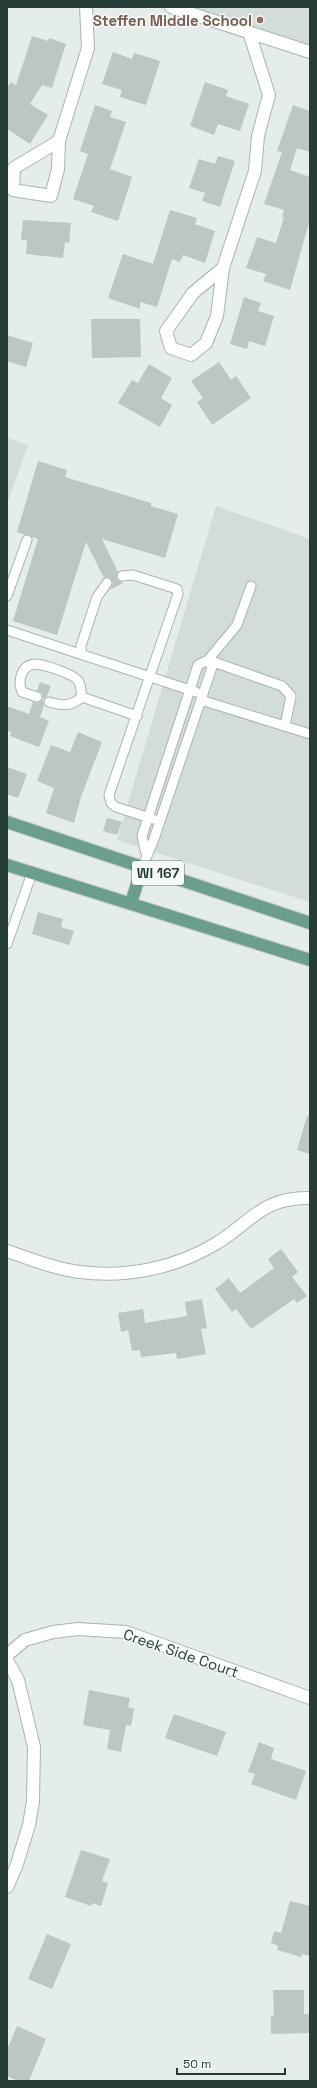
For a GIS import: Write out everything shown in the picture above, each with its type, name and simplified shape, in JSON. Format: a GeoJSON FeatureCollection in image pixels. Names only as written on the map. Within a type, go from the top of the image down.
{"type":"FeatureCollection","features":[{"type":"Feature","properties":{"kind":"main road","name":"WI 167"},"geometry":{"type":"LineString","coordinates":[[7,822],[310,923]]}},
{"type":"Feature","properties":{"kind":"main road","name":"WI 167"},"geometry":{"type":"LineString","coordinates":[[7,865],[310,960]]}},
{"type":"Feature","properties":{"kind":"main road"},"geometry":{"type":"LineString","coordinates":[[131,903],[142,868]]}},
{"type":"Feature","properties":{"kind":"street"},"geometry":{"type":"LineString","coordinates":[[59,141],[14,168],[13,190],[51,196],[58,169],[59,141],[88,48],[86,7]]}},
{"type":"Feature","properties":{"kind":"street"},"geometry":{"type":"LineString","coordinates":[[171,7],[310,52]]}},
{"type":"Feature","properties":{"kind":"street"},"geometry":{"type":"LineString","coordinates":[[224,268],[193,293],[166,331],[170,348],[190,355],[206,342],[217,316],[224,268],[255,171],[258,136],[269,95],[249,32]]}},
{"type":"Feature","properties":{"kind":"street"},"geometry":{"type":"LineString","coordinates":[[7,1251],[79,1272],[131,1273],[160,1268],[191,1256],[218,1242],[258,1211],[278,1202],[296,1197],[310,1198]]}},
{"type":"Feature","properties":{"kind":"street","name":"Creek Side Court"},"geometry":{"type":"LineString","coordinates":[[7,1656],[25,1640],[53,1632],[78,1629],[126,1632],[310,1698]]}},
{"type":"Feature","properties":{"kind":"street"},"geometry":{"type":"LineString","coordinates":[[7,1660],[18,1680],[34,1747],[33,1801],[30,1826],[7,1887]]}},
{"type":"Feature","properties":{"kind":"lane"},"geometry":{"type":"LineString","coordinates":[[7,596],[27,540]]}},
{"type":"Feature","properties":{"kind":"lane"},"geometry":{"type":"LineString","coordinates":[[122,576],[133,575],[176,589],[178,594],[109,795],[111,803],[116,806],[160,822]]}},
{"type":"Feature","properties":{"kind":"lane"},"geometry":{"type":"LineString","coordinates":[[81,654],[81,646],[97,597],[107,582]]}},
{"type":"Feature","properties":{"kind":"lane"},"geometry":{"type":"LineString","coordinates":[[146,854],[142,836],[198,665],[208,660],[237,625],[251,586]]}},
{"type":"Feature","properties":{"kind":"lane"},"geometry":{"type":"LineString","coordinates":[[7,630],[190,690],[202,697],[310,734]]}},
{"type":"Feature","properties":{"kind":"lane"},"geometry":{"type":"LineString","coordinates":[[142,868],[146,854],[160,822],[212,667],[208,660]]}},
{"type":"Feature","properties":{"kind":"lane"},"geometry":{"type":"LineString","coordinates":[[208,660],[282,686],[291,696],[285,726]]}},
{"type":"Feature","properties":{"kind":"lane"},"geometry":{"type":"LineString","coordinates":[[37,697],[22,692],[18,684],[20,675],[28,667],[36,664],[75,677],[79,682],[82,697]]}},
{"type":"Feature","properties":{"kind":"lane"},"geometry":{"type":"LineString","coordinates":[[82,697],[137,716]]}},
{"type":"Feature","properties":{"kind":"lane"},"geometry":{"type":"LineString","coordinates":[[49,702],[62,706],[73,705],[82,697]]}},
{"type":"Feature","properties":{"kind":"lane"},"geometry":{"type":"LineString","coordinates":[[7,944],[32,873]]}},
{"type":"Feature","properties":{"kind":"shaded area","name":"Steffen Middle School"},"geometry":{"type":"Polygon","coordinates":[[[171,7],[310,7],[310,52],[171,7]]]}},
{"type":"Feature","properties":{"kind":"shaded area"},"geometry":{"type":"Polygon","coordinates":[[[7,438],[28,445],[7,504],[7,438]]]}},
{"type":"Feature","properties":{"kind":"shaded area"},"geometry":{"type":"Polygon","coordinates":[[[216,506],[310,539],[310,902],[117,840],[216,506]]]}},
{"type":"Feature","properties":{"kind":"building"},"geometry":{"type":"Polygon","coordinates":[[[32,36],[48,41],[49,38],[66,44],[52,88],[42,85],[30,104],[48,115],[30,144],[7,129],[7,88],[11,82],[16,85],[32,36]]]}},
{"type":"Feature","properties":{"kind":"building"},"geometry":{"type":"Polygon","coordinates":[[[113,52],[132,59],[134,53],[160,61],[146,105],[120,97],[122,90],[102,84],[113,52]]]}},
{"type":"Feature","properties":{"kind":"building"},"geometry":{"type":"Polygon","coordinates":[[[205,82],[228,90],[226,96],[249,104],[240,131],[218,124],[214,135],[190,126],[205,82]]]}},
{"type":"Feature","properties":{"kind":"building"},"geometry":{"type":"Polygon","coordinates":[[[95,105],[112,111],[110,117],[126,122],[110,169],[132,177],[118,221],[91,212],[94,206],[73,199],[88,154],[80,151],[95,105]]]}},
{"type":"Feature","properties":{"kind":"building"},"geometry":{"type":"Polygon","coordinates":[[[293,105],[310,111],[310,152],[297,148],[290,170],[310,177],[310,219],[290,290],[263,281],[266,274],[246,268],[257,237],[276,243],[284,217],[282,217],[284,210],[264,204],[282,152],[277,151],[293,105]]]}},
{"type":"Feature","properties":{"kind":"building"},"geometry":{"type":"Polygon","coordinates":[[[218,156],[235,161],[220,207],[202,201],[205,193],[189,188],[199,159],[215,164],[218,156]]]}},
{"type":"Feature","properties":{"kind":"building"},"geometry":{"type":"Polygon","coordinates":[[[170,210],[197,218],[195,224],[215,231],[205,263],[183,255],[180,262],[172,259],[157,307],[140,302],[140,309],[108,298],[123,254],[153,264],[170,210]]]}},
{"type":"Feature","properties":{"kind":"building"},"geometry":{"type":"Polygon","coordinates":[[[23,220],[71,223],[69,243],[65,242],[63,258],[26,254],[27,240],[21,240],[23,220]]]}},
{"type":"Feature","properties":{"kind":"building"},"geometry":{"type":"Polygon","coordinates":[[[244,297],[261,303],[258,311],[274,316],[265,346],[249,341],[247,349],[230,344],[244,297]]]}},
{"type":"Feature","properties":{"kind":"building"},"geometry":{"type":"Polygon","coordinates":[[[91,319],[140,319],[141,357],[92,358],[91,319]]]}},
{"type":"Feature","properties":{"kind":"building"},"geometry":{"type":"Polygon","coordinates":[[[7,335],[33,343],[26,367],[7,361],[7,335]]]}},
{"type":"Feature","properties":{"kind":"building"},"geometry":{"type":"Polygon","coordinates":[[[219,362],[231,380],[236,376],[251,398],[212,425],[197,402],[203,398],[191,381],[219,362]]]}},
{"type":"Feature","properties":{"kind":"building"},"geometry":{"type":"Polygon","coordinates":[[[149,364],[172,378],[161,398],[172,405],[160,427],[118,403],[132,380],[138,383],[149,364]]]}},
{"type":"Feature","properties":{"kind":"building"},"geometry":{"type":"Polygon","coordinates":[[[38,461],[67,470],[65,477],[151,503],[151,506],[178,514],[165,558],[102,539],[118,572],[117,579],[123,583],[110,590],[113,584],[112,580],[108,577],[104,578],[86,542],[57,635],[13,621],[38,539],[17,532],[38,461]]]}},
{"type":"Feature","properties":{"kind":"building"},"geometry":{"type":"Polygon","coordinates":[[[40,682],[51,686],[47,696],[43,700],[44,705],[40,717],[49,721],[39,747],[10,736],[11,732],[7,731],[7,706],[29,714],[33,702],[39,703],[43,699],[42,693],[37,691],[40,682]]]}},
{"type":"Feature","properties":{"kind":"building"},"geometry":{"type":"Polygon","coordinates":[[[78,732],[102,742],[81,797],[74,823],[46,813],[54,788],[37,781],[51,745],[70,752],[78,732]]]}},
{"type":"Feature","properties":{"kind":"building"},"geometry":{"type":"Polygon","coordinates":[[[7,767],[27,774],[18,798],[7,794],[7,767]]]}},
{"type":"Feature","properties":{"kind":"building"},"geometry":{"type":"Polygon","coordinates":[[[107,818],[122,822],[117,835],[103,831],[107,818]]]}},
{"type":"Feature","properties":{"kind":"building"},"geometry":{"type":"Polygon","coordinates":[[[38,912],[63,919],[61,927],[74,931],[69,945],[32,934],[38,912]]]}},
{"type":"Feature","properties":{"kind":"building"},"geometry":{"type":"Polygon","coordinates":[[[307,1116],[310,1117],[310,1154],[297,1150],[307,1116]]]}},
{"type":"Feature","properties":{"kind":"building"},"geometry":{"type":"Polygon","coordinates":[[[281,1249],[298,1272],[292,1277],[307,1296],[297,1303],[294,1299],[251,1329],[236,1309],[232,1312],[215,1289],[229,1278],[240,1293],[274,1268],[268,1259],[281,1249]]]}},
{"type":"Feature","properties":{"kind":"building"},"geometry":{"type":"Polygon","coordinates":[[[202,1299],[207,1328],[201,1329],[206,1354],[177,1359],[176,1353],[141,1357],[140,1350],[132,1351],[128,1330],[121,1332],[118,1313],[143,1309],[145,1323],[187,1316],[185,1302],[202,1299]]]}},
{"type":"Feature","properties":{"kind":"building"},"geometry":{"type":"Polygon","coordinates":[[[89,1690],[130,1698],[128,1707],[134,1709],[131,1726],[126,1725],[121,1752],[107,1749],[110,1730],[83,1725],[89,1690]]]}},
{"type":"Feature","properties":{"kind":"building"},"geometry":{"type":"Polygon","coordinates":[[[174,1714],[226,1732],[217,1756],[165,1738],[174,1714]]]}},
{"type":"Feature","properties":{"kind":"building"},"geometry":{"type":"Polygon","coordinates":[[[259,1742],[274,1748],[271,1759],[306,1771],[296,1800],[251,1784],[255,1774],[248,1772],[259,1742]]]}},
{"type":"Feature","properties":{"kind":"building"},"geometry":{"type":"Polygon","coordinates":[[[81,1850],[110,1859],[102,1881],[108,1883],[101,1906],[92,1903],[91,1906],[65,1897],[81,1850]]]}},
{"type":"Feature","properties":{"kind":"building"},"geometry":{"type":"Polygon","coordinates":[[[290,1901],[310,1906],[310,1956],[302,1954],[301,1957],[277,1950],[278,1946],[271,1943],[274,1931],[281,1933],[290,1901]]]}},
{"type":"Feature","properties":{"kind":"building"},"geometry":{"type":"Polygon","coordinates":[[[47,1934],[71,1944],[52,1989],[28,1979],[47,1934]]]}},
{"type":"Feature","properties":{"kind":"building"},"geometry":{"type":"Polygon","coordinates":[[[273,1990],[304,1990],[304,2014],[310,2014],[310,2033],[271,2034],[271,2016],[274,2016],[273,1990]]]}},
{"type":"Feature","properties":{"kind":"building"},"geometry":{"type":"Polygon","coordinates":[[[17,2026],[46,2039],[29,2081],[18,2081],[7,2076],[7,2050],[17,2026]]]}},
{"type":"Feature","properties":{"kind":"place","name":"Steffen Middle School"},"geometry":{"type":"Point","coordinates":[260,20]}}]}
